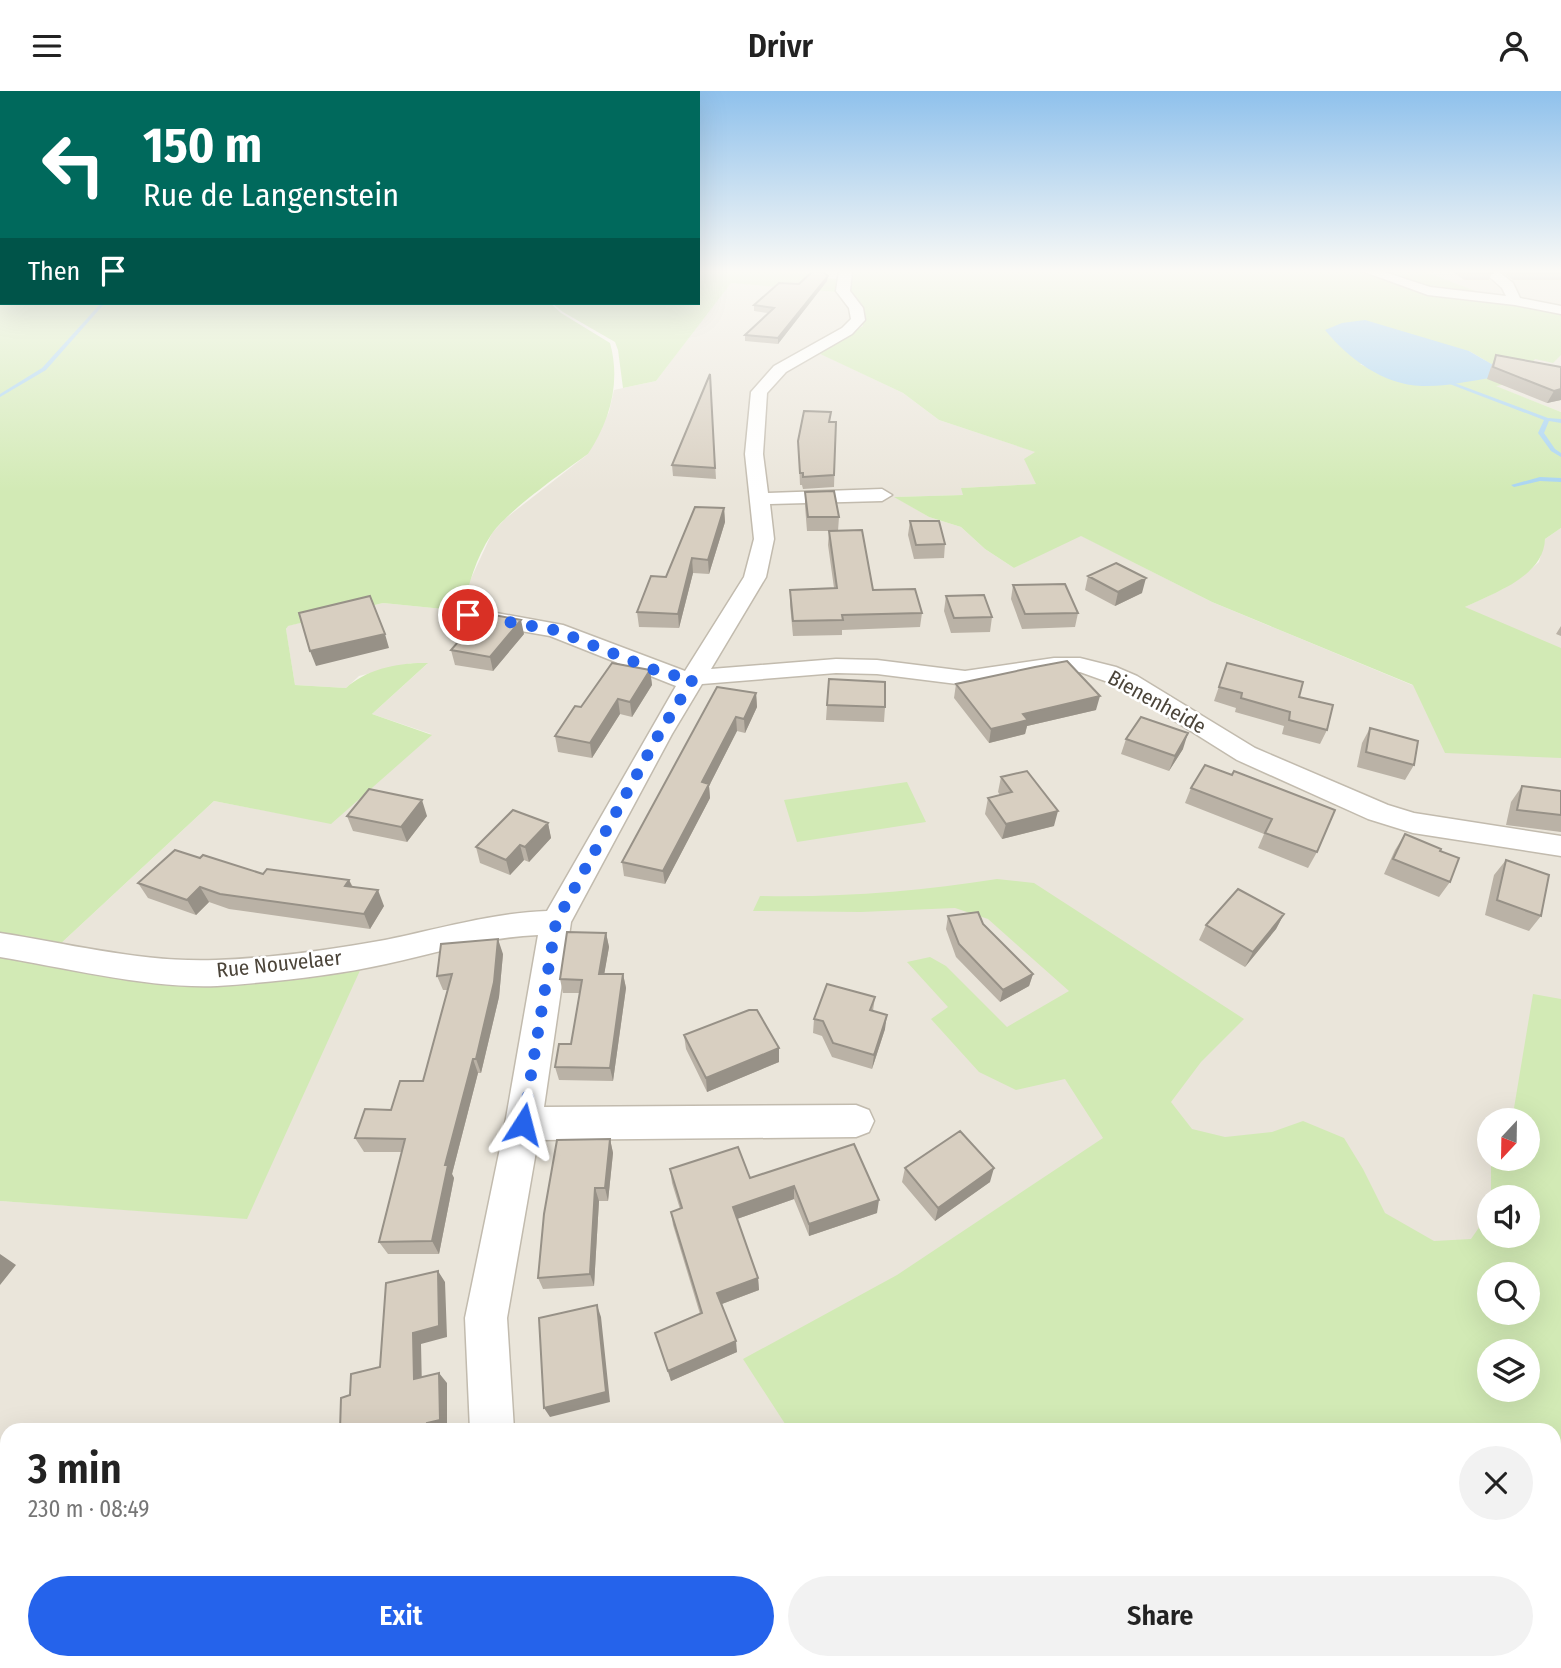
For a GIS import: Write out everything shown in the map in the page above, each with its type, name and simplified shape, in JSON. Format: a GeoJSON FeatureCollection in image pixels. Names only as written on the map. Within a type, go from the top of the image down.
{"type":"FeatureCollection","features":[{"type":"Feature","properties":{"kind":"street"},"geometry":{"type":"LineString","coordinates":[[492,1423],[486,1318],[523,1124],[556,922],[653,746],[755,577],[764,539],[754,454],[759,392],[780,369],[823,345]]}},
{"type":"Feature","properties":{"kind":"street"},"geometry":{"type":"LineString","coordinates":[[759,499],[882,495]]}},
{"type":"Feature","properties":{"kind":"street","name":"Bienenheide"},"geometry":{"type":"LineString","coordinates":[[468,615],[555,630],[662,673],[693,679],[836,666],[877,667],[965,678],[1054,665],[1080,665],[1128,681],[1246,754],[1378,813],[1413,823],[1561,846]]}},
{"type":"Feature","properties":{"kind":"street","name":"Rue Nouvelaer"},"geometry":{"type":"LineString","coordinates":[[0,945],[139,968],[214,972],[290,966],[384,952],[459,933],[515,924],[556,922]]}},
{"type":"Feature","properties":{"kind":"street"},"geometry":{"type":"LineString","coordinates":[[523,1124],[856,1121]]}},
{"type":"Feature","properties":{"kind":"shaded area"},"geometry":{"type":"Polygon","coordinates":[[[684,345],[830,345],[817,352],[903,393],[939,420],[1036,452],[1037,484],[962,488],[964,495],[895,497],[929,517],[961,527],[985,549],[1014,568],[1080,535],[1212,602],[1412,685],[1465,607],[1503,589],[1530,570],[1539,562],[1545,539],[1561,528],[1561,1423],[0,1423],[0,1201],[247,1218],[209,980],[57,947],[214,801],[331,823],[431,734],[372,714],[427,664],[411,663],[359,676],[346,688],[295,685],[287,626],[383,603],[463,611],[468,585],[492,533],[506,518],[588,454],[609,412],[614,390],[656,381],[684,345]]]}},
{"type":"Feature","properties":{"kind":"shaded area"},"geometry":{"type":"Polygon","coordinates":[[[1480,345],[1561,345],[1561,412],[1495,386],[1480,345]]]}},
{"type":"Feature","properties":{"kind":"green space"},"geometry":{"type":"Polygon","coordinates":[[[0,345],[610,345],[614,387],[608,415],[596,441],[588,454],[522,504],[498,526],[473,572],[463,611],[383,603],[288,626],[286,629],[295,685],[346,688],[373,671],[406,664],[428,663],[372,714],[432,735],[331,824],[214,801],[57,947],[0,938],[0,345]]]}},
{"type":"Feature","properties":{"kind":"green space"},"geometry":{"type":"Polygon","coordinates":[[[616,345],[684,345],[656,381],[623,388],[616,345]]]}},
{"type":"Feature","properties":{"kind":"green space"},"geometry":{"type":"Polygon","coordinates":[[[829,345],[1561,345],[1561,355],[1553,363],[1535,359],[1518,382],[1496,386],[1561,412],[1561,528],[1545,539],[1543,552],[1527,573],[1516,582],[1465,607],[1561,648],[1561,758],[1445,753],[1413,685],[1212,602],[1081,536],[1014,568],[985,549],[961,527],[929,517],[894,497],[963,495],[961,488],[1036,484],[1024,459],[1035,452],[939,420],[903,393],[816,352],[829,345]],[[1469,351],[1360,364],[1408,383],[1500,376],[1507,373],[1469,351]]]}},
{"type":"Feature","properties":{"kind":"green space"},"geometry":{"type":"Polygon","coordinates":[[[907,782],[926,822],[797,842],[784,800],[907,782]]]}},
{"type":"Feature","properties":{"kind":"green space"},"geometry":{"type":"Polygon","coordinates":[[[997,879],[1034,883],[1244,1019],[1201,1062],[1171,1102],[1192,1129],[1225,1137],[1272,1132],[1303,1121],[1344,1138],[1385,1213],[1434,1241],[1471,1239],[1477,1230],[1477,1248],[1540,1248],[1540,1185],[1491,1185],[1491,1171],[1540,1171],[1540,1108],[1514,1108],[1533,994],[1561,999],[1561,1423],[784,1423],[743,1359],[897,1275],[1103,1138],[1065,1079],[1016,1090],[979,1072],[931,1019],[948,1007],[907,962],[930,957],[946,966],[1007,1027],[1069,991],[988,919],[955,908],[861,912],[753,911],[760,896],[849,895],[997,879]]]}},
{"type":"Feature","properties":{"kind":"green space"},"geometry":{"type":"Polygon","coordinates":[[[0,954],[362,966],[247,1219],[0,1201],[0,954]]]}},
{"type":"Feature","properties":{"kind":"water"},"geometry":{"type":"Polygon","coordinates":[[[1339,345],[1448,345],[1469,351],[1507,373],[1504,376],[1453,384],[1422,386],[1394,381],[1380,375],[1339,345]]]}},
{"type":"Feature","properties":{"kind":"building"},"geometry":{"type":"Polygon","coordinates":[[[1496,355],[1561,367],[1561,389],[1554,391],[1493,367],[1496,355]]]}},
{"type":"Feature","properties":{"kind":"building"},"geometry":{"type":"Polygon","coordinates":[[[710,374],[715,468],[672,465],[710,374]]]}},
{"type":"Feature","properties":{"kind":"building"},"geometry":{"type":"Polygon","coordinates":[[[804,411],[831,412],[829,422],[836,422],[834,475],[803,477],[803,473],[800,473],[798,441],[804,411]]]}},
{"type":"Feature","properties":{"kind":"building"},"geometry":{"type":"Polygon","coordinates":[[[834,491],[839,517],[808,517],[805,492],[834,491]]]}},
{"type":"Feature","properties":{"kind":"building"},"geometry":{"type":"Polygon","coordinates":[[[695,507],[724,508],[708,560],[692,558],[678,614],[637,612],[651,576],[666,577],[695,507]]]}},
{"type":"Feature","properties":{"kind":"building"},"geometry":{"type":"Polygon","coordinates":[[[910,521],[939,521],[945,544],[916,545],[910,521]]]}},
{"type":"Feature","properties":{"kind":"building"},"geometry":{"type":"Polygon","coordinates":[[[862,530],[873,590],[915,589],[922,613],[842,615],[843,620],[793,621],[790,590],[837,588],[829,531],[862,530]]]}},
{"type":"Feature","properties":{"kind":"building"},"geometry":{"type":"Polygon","coordinates":[[[1116,563],[1146,578],[1118,592],[1088,576],[1116,563]]]}},
{"type":"Feature","properties":{"kind":"building"},"geometry":{"type":"Polygon","coordinates":[[[1065,584],[1078,613],[1025,614],[1013,585],[1065,584]]]}},
{"type":"Feature","properties":{"kind":"building"},"geometry":{"type":"Polygon","coordinates":[[[984,595],[992,617],[954,618],[946,596],[984,595]]]}},
{"type":"Feature","properties":{"kind":"building"},"geometry":{"type":"Polygon","coordinates":[[[370,596],[385,634],[310,651],[299,613],[370,596]]]}},
{"type":"Feature","properties":{"kind":"building"},"geometry":{"type":"Polygon","coordinates":[[[483,613],[521,620],[490,657],[451,650],[483,613]]]}},
{"type":"Feature","properties":{"kind":"building"},"geometry":{"type":"Polygon","coordinates":[[[1067,661],[1100,696],[1023,714],[1028,720],[991,729],[956,684],[1035,667],[1067,661]]]}},
{"type":"Feature","properties":{"kind":"building"},"geometry":{"type":"Polygon","coordinates":[[[612,663],[650,670],[630,702],[618,699],[590,743],[555,736],[575,706],[581,707],[612,663]]]}},
{"type":"Feature","properties":{"kind":"building"},"geometry":{"type":"Polygon","coordinates":[[[1227,663],[1303,682],[1299,697],[1333,705],[1327,730],[1289,720],[1290,712],[1241,698],[1242,693],[1219,687],[1227,663]]]}},
{"type":"Feature","properties":{"kind":"building"},"geometry":{"type":"Polygon","coordinates":[[[829,679],[885,682],[885,707],[827,705],[829,679]]]}},
{"type":"Feature","properties":{"kind":"building"},"geometry":{"type":"Polygon","coordinates":[[[717,687],[756,693],[744,719],[736,717],[702,782],[709,784],[663,871],[622,862],[717,687]]]}},
{"type":"Feature","properties":{"kind":"building"},"geometry":{"type":"Polygon","coordinates":[[[1141,717],[1188,733],[1175,756],[1126,739],[1141,717]]]}},
{"type":"Feature","properties":{"kind":"building"},"geometry":{"type":"Polygon","coordinates":[[[1370,728],[1418,741],[1414,765],[1366,752],[1370,728]]]}},
{"type":"Feature","properties":{"kind":"building"},"geometry":{"type":"Polygon","coordinates":[[[1205,765],[1232,775],[1234,771],[1335,810],[1317,852],[1265,833],[1272,819],[1191,788],[1205,765]]]}},
{"type":"Feature","properties":{"kind":"building"},"geometry":{"type":"Polygon","coordinates":[[[1027,771],[1058,811],[1006,824],[988,798],[1012,792],[1001,777],[1027,771]]]}},
{"type":"Feature","properties":{"kind":"building"},"geometry":{"type":"Polygon","coordinates":[[[1522,786],[1561,791],[1561,815],[1517,810],[1522,786]]]}},
{"type":"Feature","properties":{"kind":"building"},"geometry":{"type":"Polygon","coordinates":[[[369,789],[422,800],[401,827],[347,816],[369,789]]]}},
{"type":"Feature","properties":{"kind":"building"},"geometry":{"type":"Polygon","coordinates":[[[513,810],[548,823],[525,847],[520,845],[506,860],[476,847],[513,810]]]}},
{"type":"Feature","properties":{"kind":"building"},"geometry":{"type":"Polygon","coordinates":[[[1405,834],[1459,858],[1450,882],[1393,859],[1405,834]]]}},
{"type":"Feature","properties":{"kind":"building"},"geometry":{"type":"Polygon","coordinates":[[[175,850],[200,858],[203,855],[263,874],[267,869],[349,880],[345,886],[378,890],[364,914],[220,894],[200,887],[187,900],[138,883],[175,850]]]}},
{"type":"Feature","properties":{"kind":"building"},"geometry":{"type":"Polygon","coordinates":[[[1506,860],[1549,875],[1541,916],[1497,900],[1506,860]]]}},
{"type":"Feature","properties":{"kind":"building"},"geometry":{"type":"Polygon","coordinates":[[[1238,889],[1284,914],[1253,952],[1206,925],[1238,889]]]}},
{"type":"Feature","properties":{"kind":"building"},"geometry":{"type":"Polygon","coordinates":[[[978,912],[983,924],[1033,974],[1003,990],[959,944],[948,916],[978,912]]]}},
{"type":"Feature","properties":{"kind":"building"},"geometry":{"type":"Polygon","coordinates":[[[567,932],[606,933],[599,974],[623,974],[610,1068],[555,1067],[559,1044],[571,1044],[582,980],[560,979],[567,932]]]}},
{"type":"Feature","properties":{"kind":"building"},"geometry":{"type":"Polygon","coordinates":[[[498,939],[494,982],[476,1059],[473,1059],[445,1165],[448,1165],[432,1241],[379,1242],[405,1139],[355,1138],[365,1109],[391,1110],[400,1081],[423,1081],[452,974],[437,976],[441,944],[498,939]]]}},
{"type":"Feature","properties":{"kind":"building"},"geometry":{"type":"Polygon","coordinates":[[[827,984],[875,997],[870,1010],[887,1015],[874,1055],[833,1043],[823,1021],[814,1019],[827,984]]]}},
{"type":"Feature","properties":{"kind":"building"},"geometry":{"type":"Polygon","coordinates":[[[749,1010],[757,1010],[779,1048],[706,1078],[684,1035],[749,1010]]]}},
{"type":"Feature","properties":{"kind":"building"},"geometry":{"type":"Polygon","coordinates":[[[960,1131],[994,1168],[938,1208],[905,1168],[960,1131]]]}},
{"type":"Feature","properties":{"kind":"building"},"geometry":{"type":"Polygon","coordinates":[[[610,1139],[605,1188],[595,1188],[590,1274],[538,1278],[544,1214],[557,1140],[610,1139]]]}},
{"type":"Feature","properties":{"kind":"building"},"geometry":{"type":"Polygon","coordinates":[[[854,1144],[879,1200],[809,1224],[794,1186],[733,1207],[758,1278],[717,1293],[736,1341],[668,1371],[655,1333],[702,1313],[671,1212],[682,1208],[670,1169],[738,1147],[750,1178],[854,1144]]]}},
{"type":"Feature","properties":{"kind":"building"},"geometry":{"type":"Polygon","coordinates":[[[438,1271],[439,1326],[413,1333],[414,1379],[439,1373],[440,1420],[427,1423],[340,1423],[341,1398],[350,1395],[351,1374],[380,1367],[386,1283],[438,1271]]]}},
{"type":"Feature","properties":{"kind":"building"},"geometry":{"type":"Polygon","coordinates":[[[597,1305],[606,1392],[544,1408],[539,1318],[597,1305]]]}},
{"type":"Feature","properties":{"kind":"waterway"},"geometry":{"type":"LineString","coordinates":[[0,396],[44,369],[66,345]]}},
{"type":"Feature","properties":{"kind":"waterway"},"geometry":{"type":"LineString","coordinates":[[1449,382],[1547,419]]}},
{"type":"Feature","properties":{"kind":"waterway"},"geometry":{"type":"LineString","coordinates":[[1547,419],[1561,421]]}},
{"type":"Feature","properties":{"kind":"waterway"},"geometry":{"type":"LineString","coordinates":[[1547,419],[1541,433],[1553,450],[1561,455]]}},
{"type":"Feature","properties":{"kind":"waterway"},"geometry":{"type":"LineString","coordinates":[[1514,485],[1540,479],[1561,480]]}},
{"type":"Feature","properties":{"kind":"route"},"geometry":{"type":"LineString","coordinates":[[468,615],[555,630],[662,673],[679,679],[693,679],[571,890],[556,922],[523,1124]]}}]}
